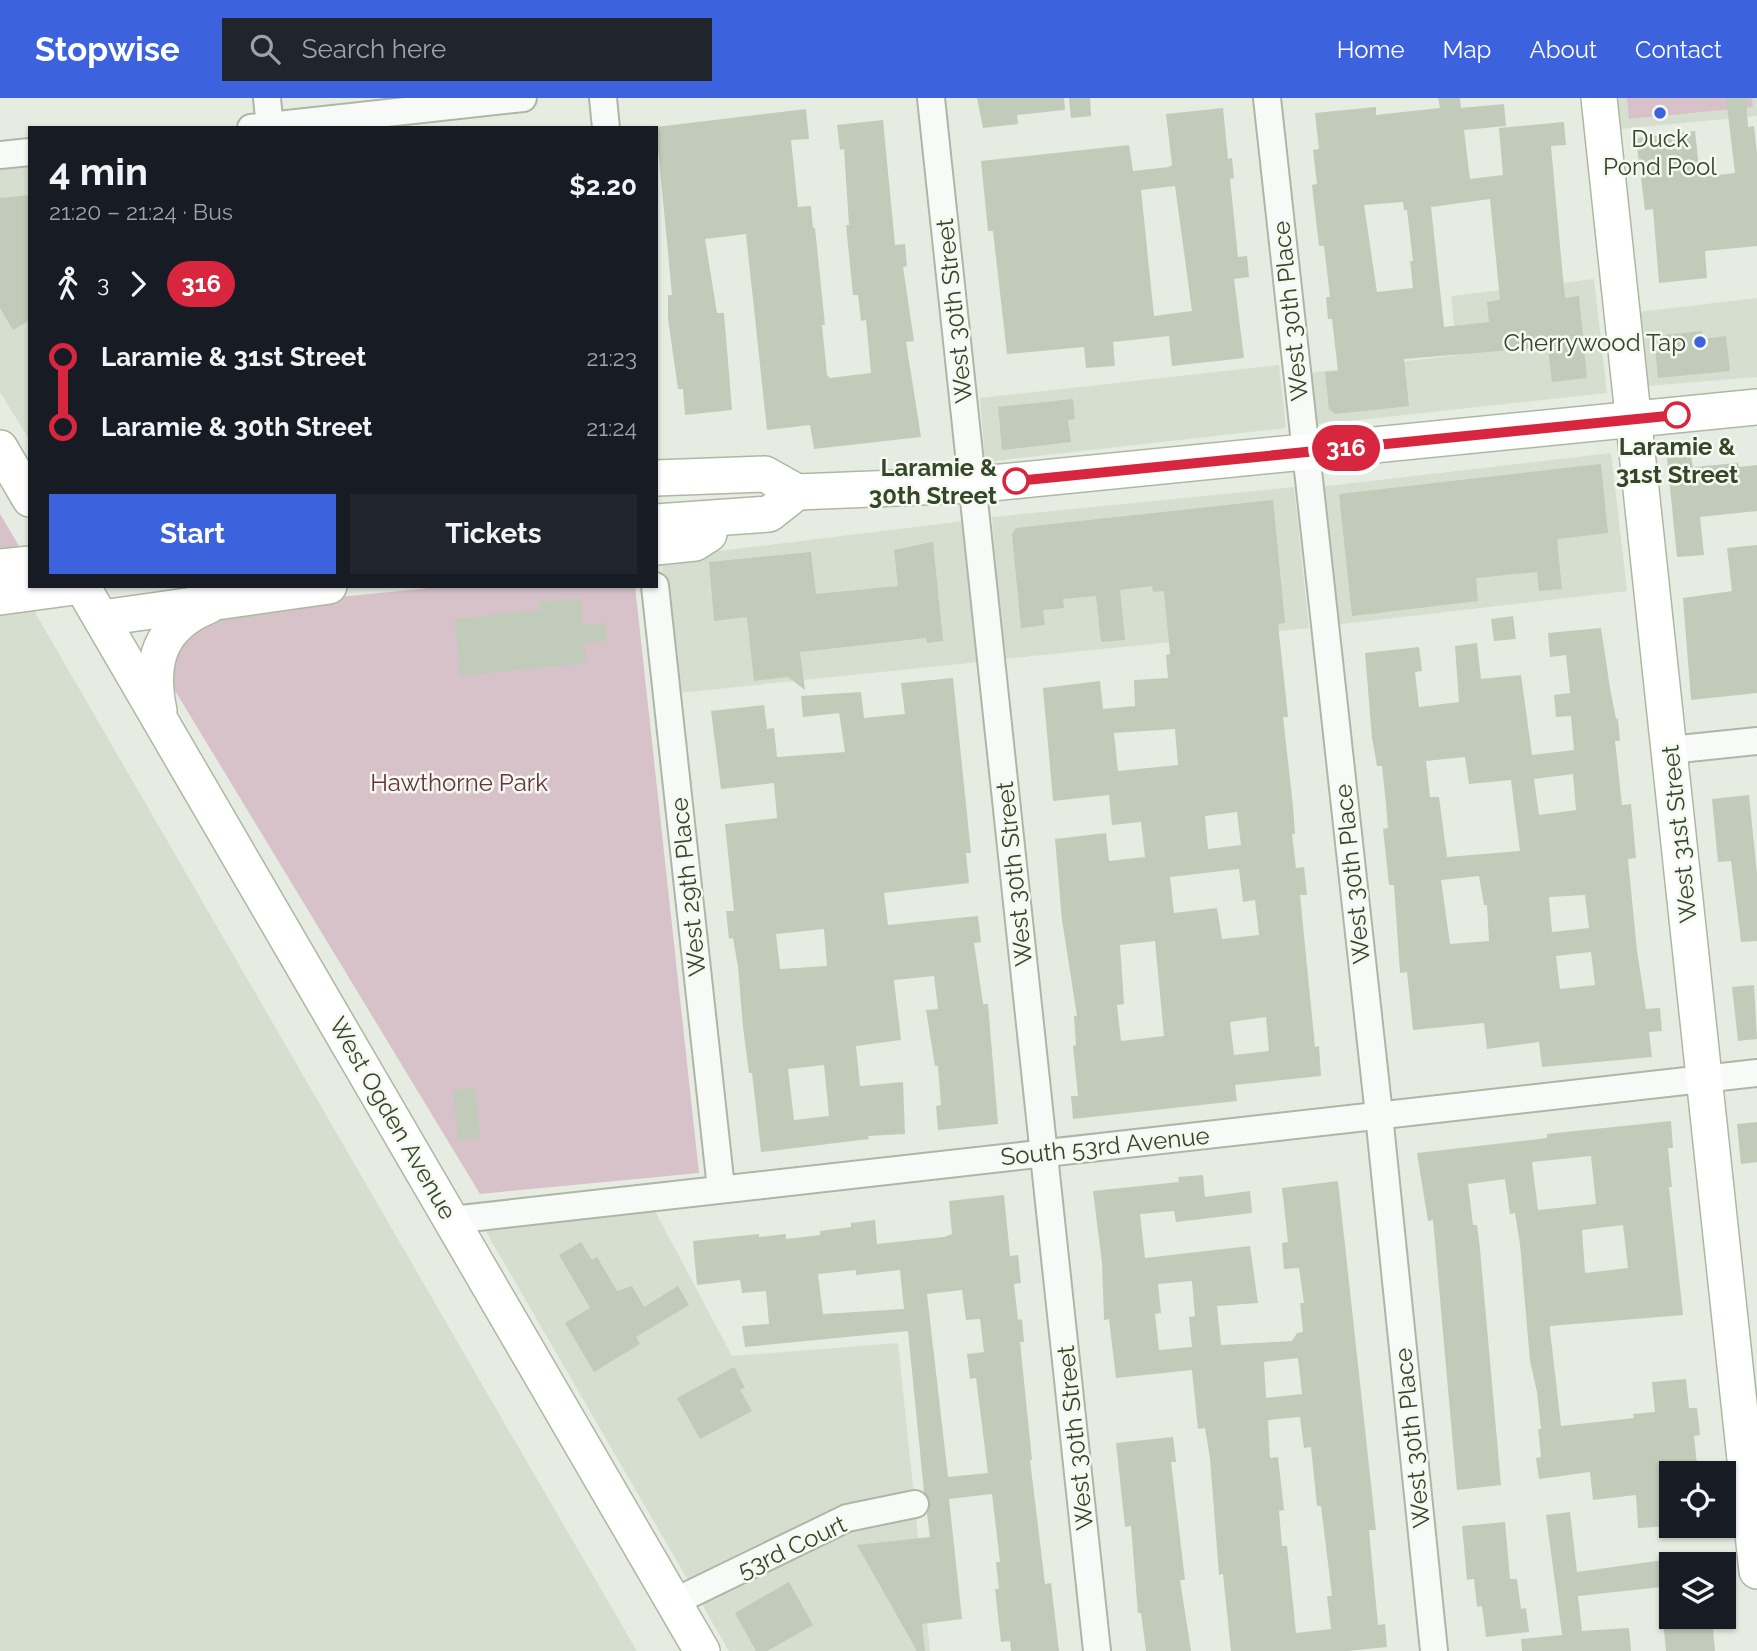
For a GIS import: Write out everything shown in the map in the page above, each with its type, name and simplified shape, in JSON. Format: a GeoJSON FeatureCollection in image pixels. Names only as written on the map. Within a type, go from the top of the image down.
{"type":"FeatureCollection","features":[{"type":"Feature","properties":{"kind":"main road","name":"West 31st Street"},"geometry":{"type":"LineString","coordinates":[[1599,98],[1705,1079],[1749,1414],[1757,1571]]}},
{"type":"Feature","properties":{"kind":"main road"},"geometry":{"type":"LineString","coordinates":[[658,478],[765,474],[797,492],[972,485],[1757,407]]}},
{"type":"Feature","properties":{"kind":"main road"},"geometry":{"type":"LineString","coordinates":[[0,448],[28,496]]}},
{"type":"Feature","properties":{"kind":"main road"},"geometry":{"type":"LineString","coordinates":[[658,522],[769,514],[797,492]]}},
{"type":"Feature","properties":{"kind":"main road"},"geometry":{"type":"LineString","coordinates":[[658,547],[695,543],[735,518]]}},
{"type":"Feature","properties":{"kind":"main road"},"geometry":{"type":"LineString","coordinates":[[0,568],[28,564]]}},
{"type":"Feature","properties":{"kind":"main road"},"geometry":{"type":"LineString","coordinates":[[0,597],[67,588]]}},
{"type":"Feature","properties":{"kind":"main road","name":"West Ogden Avenue"},"geometry":{"type":"LineString","coordinates":[[83,588],[702,1651]]}},
{"type":"Feature","properties":{"kind":"main road"},"geometry":{"type":"LineString","coordinates":[[102,618],[314,588]]}},
{"type":"Feature","properties":{"kind":"main road"},"geometry":{"type":"LineString","coordinates":[[160,718],[155,667],[163,642],[176,624],[191,613],[220,601]]}},
{"type":"Feature","properties":{"kind":"street"},"geometry":{"type":"LineString","coordinates":[[263,126],[267,98]]}},
{"type":"Feature","properties":{"kind":"street"},"geometry":{"type":"LineString","coordinates":[[272,126],[523,98]]}},
{"type":"Feature","properties":{"kind":"street"},"geometry":{"type":"LineString","coordinates":[[603,98],[606,126]]}},
{"type":"Feature","properties":{"kind":"street","name":"West 30th Street"},"geometry":{"type":"LineString","coordinates":[[931,98],[1097,1651]]}},
{"type":"Feature","properties":{"kind":"street","name":"West 30th Place"},"geometry":{"type":"LineString","coordinates":[[1267,98],[1379,1115],[1434,1651]]}},
{"type":"Feature","properties":{"kind":"street"},"geometry":{"type":"LineString","coordinates":[[0,155],[28,152]]}},
{"type":"Feature","properties":{"kind":"street","name":"West 29th Place"},"geometry":{"type":"LineString","coordinates":[[655,588],[721,1188]]}},
{"type":"Feature","properties":{"kind":"street"},"geometry":{"type":"LineString","coordinates":[[1670,750],[1757,741]]}},
{"type":"Feature","properties":{"kind":"street","name":"South 53rd Avenue"},"geometry":{"type":"LineString","coordinates":[[452,1220],[1757,1073]]}},
{"type":"Feature","properties":{"kind":"street","name":"53rd Court"},"geometry":{"type":"LineString","coordinates":[[674,1602],[847,1518],[915,1504]]}},
{"type":"Feature","properties":{"kind":"shaded area"},"geometry":{"type":"Polygon","coordinates":[[[1616,98],[1757,98],[1757,116],[1620,129],[1616,98]]]}},
{"type":"Feature","properties":{"kind":"shaded area"},"geometry":{"type":"Polygon","coordinates":[[[28,167],[28,438],[0,392],[0,170],[28,167]]]}},
{"type":"Feature","properties":{"kind":"shaded area"},"geometry":{"type":"Polygon","coordinates":[[[1594,279],[1607,393],[1313,425],[1308,373],[1457,355],[1451,296],[1594,279]]]}},
{"type":"Feature","properties":{"kind":"shaded area"},"geometry":{"type":"Polygon","coordinates":[[[1757,298],[1757,377],[1647,386],[1638,312],[1757,298]]]}},
{"type":"Feature","properties":{"kind":"shaded area"},"geometry":{"type":"Polygon","coordinates":[[[1279,365],[1286,428],[985,462],[980,398],[1279,365]]]}},
{"type":"Feature","properties":{"kind":"shaded area"},"geometry":{"type":"Polygon","coordinates":[[[1611,453],[1627,591],[1334,625],[1319,487],[1611,453]]]}},
{"type":"Feature","properties":{"kind":"shaded area"},"geometry":{"type":"Polygon","coordinates":[[[1294,487],[1309,628],[1003,659],[992,517],[1294,487]]]}},
{"type":"Feature","properties":{"kind":"shaded area"},"geometry":{"type":"Polygon","coordinates":[[[964,521],[979,662],[678,693],[661,558],[964,521]]]}},
{"type":"Feature","properties":{"kind":"shaded area"},"geometry":{"type":"Polygon","coordinates":[[[0,552],[516,1443],[637,1651],[0,1651],[0,552]]]}},
{"type":"Feature","properties":{"kind":"shaded area"},"geometry":{"type":"Polygon","coordinates":[[[655,1211],[732,1356],[898,1343],[930,1651],[729,1651],[485,1230],[655,1211]]]}},
{"type":"Feature","properties":{"kind":"green space","name":"Duck Pond Pool"},"geometry":{"type":"Polygon","coordinates":[[[1627,98],[1752,98],[1753,107],[1629,119],[1627,98]]]}},
{"type":"Feature","properties":{"kind":"green space"},"geometry":{"type":"Polygon","coordinates":[[[0,514],[19,546],[0,549],[0,514]]]}},
{"type":"Feature","properties":{"kind":"green space","name":"Hawthorne Park"},"geometry":{"type":"Polygon","coordinates":[[[430,588],[635,588],[699,1173],[480,1194],[174,689],[174,654],[187,624],[248,606],[430,588]]]}},
{"type":"Feature","properties":{"kind":"building"},"geometry":{"type":"Polygon","coordinates":[[[977,98],[1064,98],[1065,110],[1017,115],[1018,124],[983,128],[977,98]]]}},
{"type":"Feature","properties":{"kind":"building"},"geometry":{"type":"Polygon","coordinates":[[[1069,98],[1090,98],[1091,116],[1071,118],[1069,98]]]}},
{"type":"Feature","properties":{"kind":"building"},"geometry":{"type":"Polygon","coordinates":[[[1438,98],[1460,98],[1461,108],[1504,104],[1506,126],[1464,130],[1470,179],[1503,175],[1499,128],[1564,122],[1566,145],[1551,146],[1565,298],[1579,296],[1587,378],[1552,382],[1548,347],[1404,359],[1409,406],[1335,414],[1329,409],[1325,372],[1338,371],[1332,319],[1328,319],[1326,297],[1330,297],[1324,246],[1319,246],[1312,185],[1317,184],[1313,150],[1319,149],[1315,113],[1376,107],[1376,115],[1440,108],[1438,98]],[[1490,199],[1431,207],[1444,327],[1489,322],[1487,302],[1500,300],[1490,199]],[[1403,202],[1364,205],[1377,292],[1413,288],[1410,261],[1413,261],[1407,210],[1404,210],[1403,202]]]}},
{"type":"Feature","properties":{"kind":"building"},"geometry":{"type":"Polygon","coordinates":[[[1726,98],[1746,98],[1748,127],[1754,126],[1757,154],[1757,246],[1705,251],[1707,278],[1659,283],[1653,209],[1645,210],[1636,138],[1695,131],[1700,177],[1735,173],[1726,98]]]}},
{"type":"Feature","properties":{"kind":"building"},"geometry":{"type":"Polygon","coordinates":[[[1223,108],[1228,159],[1232,158],[1234,178],[1230,179],[1238,257],[1247,256],[1249,277],[1234,279],[1244,358],[1172,366],[1169,336],[1113,342],[1115,366],[1086,368],[1084,347],[1007,354],[993,231],[988,231],[981,161],[1129,145],[1133,171],[1169,167],[1172,165],[1166,114],[1223,108]],[[1175,186],[1141,190],[1154,316],[1192,311],[1175,186]]]}},
{"type":"Feature","properties":{"kind":"building"},"geometry":{"type":"Polygon","coordinates":[[[806,109],[809,139],[791,140],[798,207],[811,206],[815,228],[827,375],[830,378],[871,373],[866,320],[861,321],[858,295],[853,295],[846,225],[849,225],[844,149],[840,150],[837,125],[883,120],[895,245],[905,244],[907,266],[903,267],[914,341],[906,342],[921,437],[814,449],[810,425],[767,430],[746,234],[705,239],[717,313],[724,313],[732,410],[685,415],[683,389],[678,389],[668,319],[668,295],[672,295],[658,127],[806,109]]]}},
{"type":"Feature","properties":{"kind":"building"},"geometry":{"type":"Polygon","coordinates":[[[28,195],[28,321],[13,330],[0,308],[0,198],[28,195]]]}},
{"type":"Feature","properties":{"kind":"building"},"geometry":{"type":"Polygon","coordinates":[[[1702,331],[1702,339],[1726,336],[1730,371],[1658,378],[1654,336],[1702,331]]]}},
{"type":"Feature","properties":{"kind":"building"},"geometry":{"type":"Polygon","coordinates":[[[1073,399],[1075,419],[1068,420],[1071,442],[1002,450],[998,407],[1073,399]]]}},
{"type":"Feature","properties":{"kind":"building"},"geometry":{"type":"Polygon","coordinates":[[[1691,456],[1693,467],[1738,463],[1739,467],[1757,465],[1757,511],[1700,517],[1704,555],[1677,557],[1667,458],[1691,456]]]}},
{"type":"Feature","properties":{"kind":"building"},"geometry":{"type":"Polygon","coordinates":[[[1601,464],[1608,533],[1557,539],[1562,589],[1539,591],[1537,572],[1476,578],[1478,601],[1352,616],[1339,494],[1601,464]]]}},
{"type":"Feature","properties":{"kind":"building"},"geometry":{"type":"Polygon","coordinates":[[[1273,500],[1285,623],[1278,624],[1288,717],[1283,717],[1293,806],[1295,834],[1292,834],[1296,868],[1304,867],[1307,895],[1300,895],[1315,1047],[1319,1046],[1321,1076],[1235,1085],[1237,1101],[1073,1119],[1071,1096],[1078,1096],[1073,1046],[1076,1045],[1074,1016],[1077,1016],[1062,920],[1055,839],[1106,833],[1109,861],[1145,857],[1141,822],[1112,825],[1109,795],[1053,801],[1043,688],[1100,681],[1103,709],[1135,706],[1134,680],[1168,678],[1166,655],[1170,654],[1164,591],[1153,592],[1152,586],[1120,590],[1125,640],[1101,642],[1096,596],[1063,599],[1064,608],[1043,610],[1045,625],[1021,628],[1012,534],[1016,528],[1273,500]],[[1175,729],[1114,733],[1118,771],[1178,765],[1175,729]],[[1237,812],[1205,816],[1208,849],[1241,845],[1237,812]],[[1239,869],[1170,877],[1174,913],[1217,908],[1222,939],[1259,935],[1255,900],[1243,902],[1239,869]],[[1155,941],[1120,945],[1124,1004],[1117,1005],[1121,1041],[1164,1036],[1155,941]],[[1266,1017],[1230,1022],[1234,1055],[1269,1051],[1266,1017]]]}},
{"type":"Feature","properties":{"kind":"building"},"geometry":{"type":"Polygon","coordinates":[[[933,542],[943,641],[927,643],[926,638],[800,652],[805,690],[788,677],[754,681],[747,617],[714,621],[709,562],[811,552],[816,594],[898,586],[894,550],[933,542]]]}},
{"type":"Feature","properties":{"kind":"building"},"geometry":{"type":"Polygon","coordinates":[[[1757,545],[1757,693],[1691,700],[1683,598],[1732,591],[1727,548],[1757,545]]]}},
{"type":"Feature","properties":{"kind":"building"},"geometry":{"type":"Polygon","coordinates":[[[580,598],[583,625],[605,623],[607,641],[584,643],[587,663],[460,676],[455,619],[540,610],[539,602],[580,598]]]}},
{"type":"Feature","properties":{"kind":"building"},"geometry":{"type":"Polygon","coordinates":[[[1513,616],[1516,639],[1494,641],[1491,619],[1513,616]]]}},
{"type":"Feature","properties":{"kind":"building"},"geometry":{"type":"Polygon","coordinates":[[[1601,628],[1610,688],[1616,719],[1618,718],[1620,741],[1615,741],[1622,805],[1631,804],[1636,858],[1628,859],[1646,1009],[1660,1008],[1662,1031],[1649,1032],[1652,1057],[1542,1067],[1539,1042],[1487,1049],[1484,1023],[1413,1030],[1407,972],[1400,973],[1394,885],[1389,885],[1383,829],[1388,828],[1382,766],[1377,766],[1372,738],[1365,653],[1419,647],[1422,671],[1415,672],[1419,707],[1459,702],[1455,646],[1477,643],[1481,679],[1521,675],[1532,755],[1574,750],[1571,716],[1556,717],[1554,695],[1570,693],[1566,655],[1550,657],[1548,633],[1601,628]],[[1465,757],[1426,761],[1430,797],[1439,797],[1447,857],[1520,851],[1511,780],[1469,784],[1465,757]],[[1573,774],[1534,779],[1539,815],[1576,810],[1573,774]],[[1479,876],[1441,880],[1450,944],[1489,941],[1487,905],[1484,905],[1479,876]],[[1585,895],[1549,897],[1552,932],[1589,928],[1585,895]],[[1591,952],[1556,956],[1560,989],[1595,985],[1591,952]]]}},
{"type":"Feature","properties":{"kind":"building"},"geometry":{"type":"Polygon","coordinates":[[[953,678],[971,853],[966,853],[969,883],[884,893],[888,925],[978,916],[981,942],[974,943],[983,1004],[988,1004],[998,1124],[938,1130],[936,1106],[941,1105],[938,1066],[935,1066],[926,1010],[938,1009],[934,976],[894,980],[901,1040],[856,1046],[860,1086],[903,1082],[905,1134],[868,1136],[869,1139],[761,1152],[752,1073],[749,1073],[743,1027],[738,967],[733,938],[729,939],[726,911],[734,911],[725,824],[777,818],[774,783],[721,789],[711,711],[764,705],[767,729],[774,728],[777,757],[845,752],[839,713],[803,717],[801,696],[861,692],[864,718],[905,714],[901,683],[953,678]],[[824,929],[776,934],[780,969],[827,966],[824,929]],[[824,1065],[788,1069],[794,1120],[829,1116],[824,1065]]]}},
{"type":"Feature","properties":{"kind":"building"},"geometry":{"type":"Polygon","coordinates":[[[1749,795],[1757,874],[1757,941],[1741,942],[1731,861],[1718,862],[1712,799],[1749,795]]]}},
{"type":"Feature","properties":{"kind":"building"},"geometry":{"type":"Polygon","coordinates":[[[1754,985],[1757,1039],[1738,1041],[1732,987],[1754,985]]]}},
{"type":"Feature","properties":{"kind":"building"},"geometry":{"type":"Polygon","coordinates":[[[475,1088],[480,1137],[458,1140],[453,1090],[475,1088]]]}},
{"type":"Feature","properties":{"kind":"building"},"geometry":{"type":"Polygon","coordinates":[[[1671,1121],[1673,1148],[1668,1148],[1672,1187],[1669,1187],[1683,1315],[1550,1326],[1561,1426],[1634,1418],[1633,1414],[1655,1412],[1652,1382],[1686,1379],[1689,1408],[1697,1408],[1700,1435],[1694,1436],[1697,1461],[1659,1461],[1659,1527],[1638,1528],[1636,1495],[1593,1500],[1590,1472],[1539,1479],[1536,1458],[1541,1457],[1538,1429],[1541,1429],[1537,1392],[1530,1361],[1520,1244],[1515,1213],[1510,1214],[1505,1179],[1468,1184],[1473,1225],[1477,1225],[1480,1249],[1501,1485],[1457,1490],[1433,1220],[1428,1221],[1417,1153],[1547,1138],[1547,1134],[1671,1121]],[[1591,1156],[1532,1162],[1538,1210],[1596,1204],[1591,1156]],[[1623,1225],[1582,1230],[1585,1273],[1628,1268],[1623,1225]]]}},
{"type":"Feature","properties":{"kind":"building"},"geometry":{"type":"Polygon","coordinates":[[[1757,1122],[1757,1162],[1741,1164],[1737,1124],[1757,1122]]]}},
{"type":"Feature","properties":{"kind":"building"},"geometry":{"type":"Polygon","coordinates":[[[1203,1175],[1205,1197],[1250,1191],[1252,1213],[1176,1222],[1174,1211],[1140,1214],[1145,1258],[1250,1246],[1258,1303],[1217,1306],[1221,1345],[1292,1341],[1297,1333],[1303,1332],[1300,1303],[1304,1303],[1299,1268],[1284,1269],[1282,1243],[1288,1242],[1282,1188],[1338,1181],[1376,1530],[1369,1530],[1378,1625],[1385,1624],[1387,1647],[1347,1651],[1231,1651],[1223,1574],[1219,1575],[1210,1458],[1205,1428],[1198,1429],[1192,1370],[1116,1378],[1109,1319],[1104,1320],[1102,1263],[1093,1191],[1179,1182],[1178,1177],[1203,1175]],[[1192,1281],[1158,1284],[1161,1313],[1155,1314],[1159,1350],[1192,1347],[1189,1317],[1195,1316],[1192,1281]],[[1298,1358],[1264,1362],[1266,1398],[1302,1394],[1298,1358]],[[1300,1417],[1268,1420],[1270,1458],[1278,1457],[1284,1510],[1279,1511],[1282,1546],[1287,1546],[1296,1633],[1331,1629],[1327,1596],[1332,1596],[1321,1506],[1317,1506],[1311,1447],[1304,1448],[1300,1417]]]}},
{"type":"Feature","properties":{"kind":"building"},"geometry":{"type":"Polygon","coordinates":[[[1004,1195],[1010,1256],[1018,1255],[1021,1283],[1014,1284],[1018,1320],[1022,1319],[1024,1342],[1020,1342],[1030,1460],[1045,1584],[1051,1583],[1059,1651],[1011,1651],[1010,1641],[1001,1642],[995,1589],[999,1589],[996,1562],[1000,1562],[992,1494],[949,1499],[962,1619],[922,1624],[925,1651],[917,1651],[857,1545],[930,1537],[927,1514],[930,1502],[924,1492],[908,1331],[745,1347],[742,1326],[769,1324],[766,1291],[742,1293],[740,1280],[697,1285],[693,1241],[759,1234],[759,1237],[786,1234],[786,1239],[820,1235],[820,1231],[851,1227],[851,1223],[875,1220],[877,1244],[944,1237],[952,1234],[949,1201],[1004,1195]],[[856,1270],[818,1274],[823,1314],[904,1309],[900,1270],[856,1275],[856,1270]],[[962,1290],[927,1294],[948,1477],[988,1473],[976,1378],[970,1379],[967,1354],[984,1352],[980,1319],[966,1320],[962,1290]]]}},
{"type":"Feature","properties":{"kind":"building"},"geometry":{"type":"Polygon","coordinates":[[[581,1242],[592,1260],[597,1257],[617,1291],[632,1286],[644,1307],[678,1286],[689,1305],[636,1337],[640,1344],[594,1372],[565,1323],[590,1308],[559,1255],[581,1242]]]}},
{"type":"Feature","properties":{"kind":"building"},"geometry":{"type":"Polygon","coordinates":[[[734,1367],[745,1388],[740,1390],[752,1411],[700,1439],[677,1398],[734,1367]]]}},
{"type":"Feature","properties":{"kind":"building"},"geometry":{"type":"Polygon","coordinates":[[[1173,1437],[1176,1462],[1171,1462],[1185,1580],[1180,1580],[1191,1651],[1146,1651],[1141,1613],[1138,1613],[1131,1526],[1125,1527],[1116,1443],[1173,1437]]]}},
{"type":"Feature","properties":{"kind":"building"},"geometry":{"type":"Polygon","coordinates":[[[1570,1512],[1577,1572],[1659,1561],[1659,1587],[1578,1596],[1582,1631],[1629,1628],[1631,1651],[1522,1651],[1521,1639],[1562,1635],[1546,1515],[1570,1512]]]}},
{"type":"Feature","properties":{"kind":"building"},"geometry":{"type":"Polygon","coordinates":[[[1505,1522],[1510,1579],[1517,1579],[1521,1609],[1526,1608],[1529,1632],[1486,1637],[1482,1606],[1477,1607],[1474,1579],[1467,1580],[1462,1526],[1505,1522]]]}},
{"type":"Feature","properties":{"kind":"building"},"geometry":{"type":"Polygon","coordinates":[[[789,1582],[813,1625],[767,1651],[756,1651],[735,1613],[789,1582]]]}},
{"type":"Feature","properties":{"kind":"building"},"geometry":{"type":"Polygon","coordinates":[[[1664,1629],[1713,1629],[1715,1651],[1666,1651],[1664,1629]]]}},
{"type":"Feature","properties":{"kind":"bus line","name":"316"},"geometry":{"type":"LineString","coordinates":[[1016,481],[1677,415]]}},
{"type":"Feature","properties":{"kind":"place","name":"Duck Pond Pool"},"geometry":{"type":"Point","coordinates":[1660,113]}},
{"type":"Feature","properties":{"kind":"place","name":"Cherrywood Tap"},"geometry":{"type":"Point","coordinates":[1700,342]}},
{"type":"Feature","properties":{"kind":"place","name":"Laramie & 31st Street"},"geometry":{"type":"Point","coordinates":[1677,415]}},
{"type":"Feature","properties":{"kind":"place","name":"Laramie & 30th Street"},"geometry":{"type":"Point","coordinates":[1016,481]}}]}
